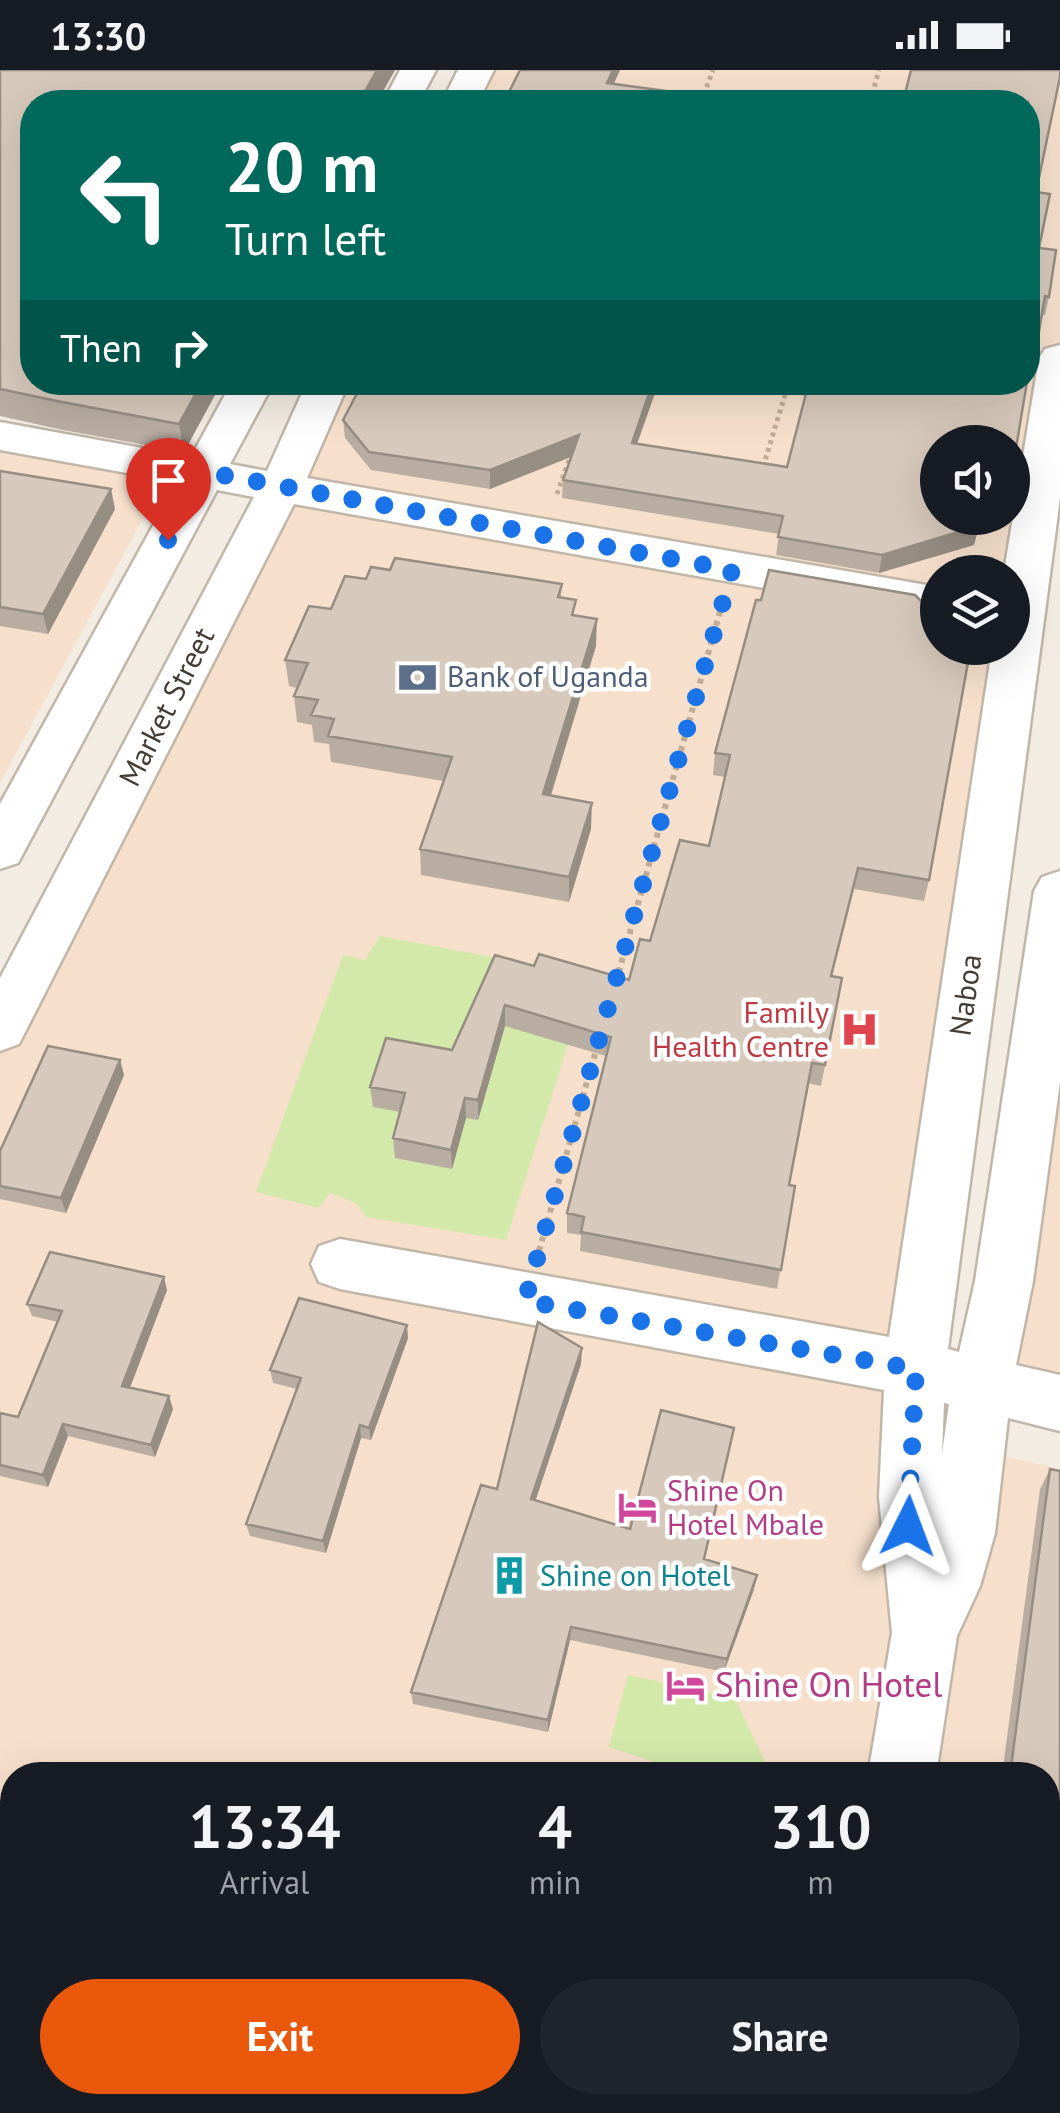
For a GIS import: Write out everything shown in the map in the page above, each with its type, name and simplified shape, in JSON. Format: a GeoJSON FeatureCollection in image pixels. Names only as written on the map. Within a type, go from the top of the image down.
{"type":"FeatureCollection","features":[{"type":"Feature","properties":{"kind":"street","name":"Naboa"},"geometry":{"type":"LineString","coordinates":[[1030,618],[1060,358]]}},
{"type":"Feature","properties":{"kind":"street"},"geometry":{"type":"LineString","coordinates":[[0,850],[246,395]]}},
{"type":"Feature","properties":{"kind":"street","name":"Market Street"},"geometry":{"type":"LineString","coordinates":[[0,1029],[282,484],[322,395]]}},
{"type":"Feature","properties":{"kind":"street"},"geometry":{"type":"LineString","coordinates":[[0,436],[282,484],[732,570],[920,600]]}},
{"type":"Feature","properties":{"kind":"street","name":"Naboa"},"geometry":{"type":"LineString","coordinates":[[925,1633],[908,1526],[916,1369],[1023,665]]}},
{"type":"Feature","properties":{"kind":"street","name":"Naboa"},"geometry":{"type":"LineString","coordinates":[[904,1762],[925,1633],[948,1586],[962,1533],[982,1382],[1004,1281],[1060,891]]}},
{"type":"Feature","properties":{"kind":"street"},"geometry":{"type":"LineString","coordinates":[[340,1264],[525,1301],[916,1369],[1060,1403]]}},
{"type":"Feature","properties":{"kind":"path"},"geometry":{"type":"LineString","coordinates":[[760,476],[785,395]]}},
{"type":"Feature","properties":{"kind":"path"},"geometry":{"type":"LineString","coordinates":[[541,535],[579,433]]}},
{"type":"Feature","properties":{"kind":"path"},"geometry":{"type":"LineString","coordinates":[[612,994],[732,570]]}},
{"type":"Feature","properties":{"kind":"path"},"geometry":{"type":"LineString","coordinates":[[525,1301],[601,1032]]}},
{"type":"Feature","properties":{"kind":"shaded area"},"geometry":{"type":"Polygon","coordinates":[[[490,70],[1060,70],[1060,358],[1030,591],[1030,555],[920,555],[920,665],[1020,665],[912,1508],[872,1762],[0,1762],[0,1024],[327,395],[1040,395],[1040,90],[479,90],[490,70]]]}},
{"type":"Feature","properties":{"kind":"shaded area"},"geometry":{"type":"Polygon","coordinates":[[[0,444],[165,478],[0,783],[0,444]]]}},
{"type":"Feature","properties":{"kind":"shaded area"},"geometry":{"type":"Polygon","coordinates":[[[1060,912],[1060,1374],[991,1354],[1060,912]]]}},
{"type":"Feature","properties":{"kind":"shaded area"},"geometry":{"type":"Polygon","coordinates":[[[979,1450],[1060,1469],[1060,1762],[931,1762],[979,1450]]]}},
{"type":"Feature","properties":{"kind":"green space"},"geometry":{"type":"Polygon","coordinates":[[[380,936],[590,975],[506,1240],[366,1217],[356,1203],[330,1193],[318,1208],[256,1192],[343,955],[365,960],[380,936]]]}},
{"type":"Feature","properties":{"kind":"green space"},"geometry":{"type":"Polygon","coordinates":[[[628,1675],[735,1698],[765,1762],[654,1762],[609,1747],[628,1675]]]}},
{"type":"Feature","properties":{"kind":"building"},"geometry":{"type":"Polygon","coordinates":[[[0,70],[377,70],[366,90],[20,90],[20,393],[0,389],[0,70]]]}},
{"type":"Feature","properties":{"kind":"building"},"geometry":{"type":"Polygon","coordinates":[[[520,70],[613,70],[607,83],[659,90],[510,90],[520,70]]]}},
{"type":"Feature","properties":{"kind":"building"},"geometry":{"type":"Polygon","coordinates":[[[911,70],[1060,70],[1040,173],[1040,90],[906,90],[911,70]]]}},
{"type":"Feature","properties":{"kind":"building"},"geometry":{"type":"Polygon","coordinates":[[[1040,193],[1050,194],[1040,243],[1040,193]]]}},
{"type":"Feature","properties":{"kind":"building"},"geometry":{"type":"Polygon","coordinates":[[[1040,248],[1056,250],[1049,297],[1045,296],[1040,326],[1040,248]]]}},
{"type":"Feature","properties":{"kind":"building"},"geometry":{"type":"Polygon","coordinates":[[[28,395],[195,395],[179,424],[28,395]]]}},
{"type":"Feature","properties":{"kind":"building"},"geometry":{"type":"Polygon","coordinates":[[[356,395],[649,395],[632,443],[787,467],[806,395],[1025,395],[1020,425],[920,425],[920,535],[948,535],[882,555],[778,537],[783,516],[563,480],[579,435],[490,470],[369,452],[343,420],[356,395]]]}},
{"type":"Feature","properties":{"kind":"building"},"geometry":{"type":"Polygon","coordinates":[[[0,471],[111,489],[43,614],[0,607],[0,471]]]}},
{"type":"Feature","properties":{"kind":"building"},"geometry":{"type":"Polygon","coordinates":[[[395,558],[562,584],[558,597],[576,600],[572,615],[597,619],[543,794],[592,803],[569,877],[420,849],[452,757],[328,736],[334,719],[311,715],[318,700],[294,696],[308,663],[285,660],[309,606],[331,609],[345,576],[366,579],[371,567],[390,570],[395,558]]]}},
{"type":"Feature","properties":{"kind":"building"},"geometry":{"type":"Polygon","coordinates":[[[769,570],[915,595],[920,600],[920,665],[967,665],[929,880],[858,868],[831,976],[842,978],[825,1065],[812,1063],[789,1185],[795,1186],[781,1270],[581,1232],[584,1217],[567,1213],[611,1037],[505,1005],[478,1100],[465,1098],[451,1150],[393,1138],[405,1093],[370,1087],[386,1038],[452,1050],[495,955],[534,966],[539,954],[629,980],[640,939],[650,941],[680,840],[709,846],[730,755],[715,753],[756,600],[761,600],[769,570]]]}},
{"type":"Feature","properties":{"kind":"building"},"geometry":{"type":"Polygon","coordinates":[[[48,1046],[120,1060],[61,1198],[0,1186],[0,1151],[48,1046]]]}},
{"type":"Feature","properties":{"kind":"building"},"geometry":{"type":"Polygon","coordinates":[[[50,1252],[164,1277],[122,1386],[169,1396],[151,1445],[63,1424],[43,1475],[0,1465],[0,1413],[18,1417],[62,1311],[27,1304],[50,1252]]]}},
{"type":"Feature","properties":{"kind":"building"},"geometry":{"type":"Polygon","coordinates":[[[299,1298],[407,1325],[369,1428],[360,1425],[323,1541],[246,1524],[301,1378],[270,1370],[299,1298]]]}},
{"type":"Feature","properties":{"kind":"building"},"geometry":{"type":"Polygon","coordinates":[[[538,1322],[582,1348],[531,1499],[630,1529],[661,1410],[734,1428],[704,1559],[757,1575],[727,1659],[571,1627],[548,1720],[411,1692],[481,1485],[497,1489],[538,1322]]]}},
{"type":"Feature","properties":{"kind":"building"},"geometry":{"type":"Polygon","coordinates":[[[1050,1469],[1060,1471],[1060,1762],[1012,1762],[1050,1469]]]}},
{"type":"Feature","properties":{"kind":"place","name":"Bank of Uganda"},"geometry":{"type":"Point","coordinates":[417,677]}},
{"type":"Feature","properties":{"kind":"place","name":"Family Health Centre"},"geometry":{"type":"Point","coordinates":[859,1030]}},
{"type":"Feature","properties":{"kind":"place","name":"Shine On Hotel Mbale"},"geometry":{"type":"Point","coordinates":[637,1508]}},
{"type":"Feature","properties":{"kind":"place","name":"Shine on Hotel"},"geometry":{"type":"Point","coordinates":[510,1576]}},
{"type":"Feature","properties":{"kind":"place","name":"Shine On Hotel"},"geometry":{"type":"Point","coordinates":[685,1685]}},
{"type":"Feature","properties":{"kind":"route"},"geometry":{"type":"LineString","coordinates":[[168,540],[206,472],[732,570],[525,1301],[916,1369],[908,1526]]}}]}
